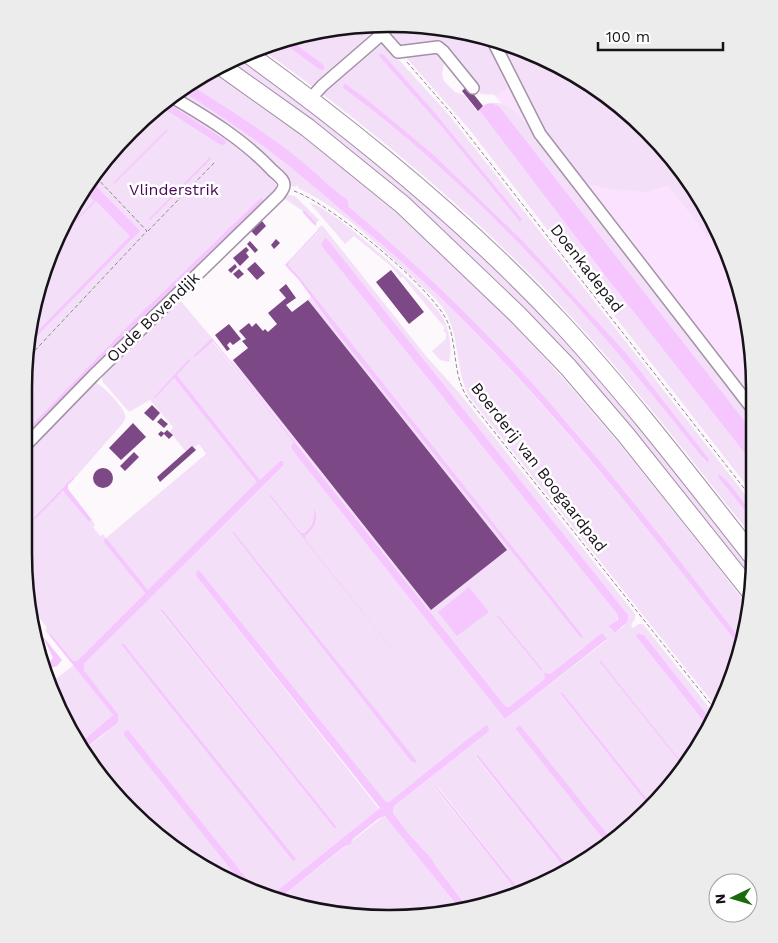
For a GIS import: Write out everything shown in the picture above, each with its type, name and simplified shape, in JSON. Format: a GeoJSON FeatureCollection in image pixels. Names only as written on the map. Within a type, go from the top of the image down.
{"type":"FeatureCollection","features":[{"type":"Feature","properties":{"kind":"highway"},"geometry":{"type":"LineString","coordinates":[[255,59],[310,99],[413,182],[486,247],[561,323],[629,400],[746,548]]}},
{"type":"Feature","properties":{"kind":"highway"},"geometry":{"type":"LineString","coordinates":[[228,71],[308,128],[403,205],[517,314],[568,367],[626,435],[744,583]]}},
{"type":"Feature","properties":{"kind":"street"},"geometry":{"type":"LineString","coordinates":[[310,99],[323,85],[382,34],[398,52],[438,48],[443,50],[473,88]]}},
{"type":"Feature","properties":{"kind":"street"},"geometry":{"type":"LineString","coordinates":[[502,50],[540,134],[746,401]]}},
{"type":"Feature","properties":{"kind":"street"},"geometry":{"type":"LineString","coordinates":[[179,101],[219,126],[260,157],[281,179],[284,188]]}},
{"type":"Feature","properties":{"kind":"street","name":"Oude Bovendijk"},"geometry":{"type":"LineString","coordinates":[[32,439],[284,188]]}},
{"type":"Feature","properties":{"kind":"path","name":"Doenkadepad"},"geometry":{"type":"LineString","coordinates":[[398,52],[452,114],[746,490]]}},
{"type":"Feature","properties":{"kind":"path"},"geometry":{"type":"LineString","coordinates":[[35,350],[147,231],[215,162]]}},
{"type":"Feature","properties":{"kind":"path"},"geometry":{"type":"LineString","coordinates":[[100,181],[147,231]]}},
{"type":"Feature","properties":{"kind":"path","name":"Boerderij van Boogaardpad"},"geometry":{"type":"LineString","coordinates":[[284,188],[306,195],[347,223],[396,265],[437,305],[449,328],[459,380],[469,400],[711,706]]}},
{"type":"Feature","properties":{"kind":"shaded area"},"geometry":{"type":"Polygon","coordinates":[[[450,38],[504,51],[547,69],[567,80],[606,106],[624,121],[672,172],[709,231],[727,274],[739,319],[745,366],[746,418],[450,38]]]}},
{"type":"Feature","properties":{"kind":"shaded area"},"geometry":{"type":"Polygon","coordinates":[[[297,45],[324,65],[323,70],[289,47],[297,45]]]}},
{"type":"Feature","properties":{"kind":"shaded area"},"geometry":{"type":"Polygon","coordinates":[[[380,53],[384,55],[436,114],[522,219],[520,222],[441,126],[379,56],[380,53]]]}},
{"type":"Feature","properties":{"kind":"shaded area"},"geometry":{"type":"Polygon","coordinates":[[[344,83],[434,155],[522,240],[627,354],[709,459],[708,463],[578,307],[534,260],[442,170],[394,128],[343,88],[344,83]]]}},
{"type":"Feature","properties":{"kind":"shaded area"},"geometry":{"type":"Polygon","coordinates":[[[197,89],[258,128],[298,158],[348,200],[348,206],[403,254],[482,330],[556,410],[627,495],[736,634],[735,640],[602,474],[492,349],[453,310],[380,243],[275,155],[188,95],[197,89]]]}},
{"type":"Feature","properties":{"kind":"shaded area"},"geometry":{"type":"Polygon","coordinates":[[[491,103],[499,106],[746,423],[746,455],[610,282],[479,110],[486,104],[491,103]]]}},
{"type":"Feature","properties":{"kind":"shaded area"},"geometry":{"type":"Polygon","coordinates":[[[172,106],[225,140],[226,143],[223,145],[167,110],[172,106]]]}},
{"type":"Feature","properties":{"kind":"shaded area"},"geometry":{"type":"Polygon","coordinates":[[[168,130],[114,184],[113,183],[168,130]]]}},
{"type":"Feature","properties":{"kind":"shaded area"},"geometry":{"type":"Polygon","coordinates":[[[210,157],[211,159],[150,220],[149,219],[210,157]]]}},
{"type":"Feature","properties":{"kind":"shaded area"},"geometry":{"type":"Polygon","coordinates":[[[96,186],[140,231],[37,336],[37,331],[130,236],[96,201],[72,226],[94,201],[90,196],[96,186]]]}},
{"type":"Feature","properties":{"kind":"shaded area"},"geometry":{"type":"Polygon","coordinates":[[[261,198],[265,202],[32,433],[32,425],[135,319],[261,198]]]}},
{"type":"Feature","properties":{"kind":"shaded area"},"geometry":{"type":"Polygon","coordinates":[[[318,230],[288,265],[583,636],[581,638],[337,333],[299,280],[285,265],[318,230]]]}},
{"type":"Feature","properties":{"kind":"shaded area"},"geometry":{"type":"Polygon","coordinates":[[[325,238],[628,615],[627,622],[615,633],[609,626],[618,620],[618,615],[323,248],[321,245],[325,238]]]}},
{"type":"Feature","properties":{"kind":"shaded area"},"geometry":{"type":"Polygon","coordinates":[[[212,338],[506,707],[509,707],[541,682],[545,678],[544,673],[550,674],[602,633],[607,639],[505,719],[294,452],[291,446],[293,442],[213,341],[195,357],[193,356],[212,338]]]}},
{"type":"Feature","properties":{"kind":"shaded area"},"geometry":{"type":"Polygon","coordinates":[[[189,359],[191,360],[177,375],[260,480],[280,461],[283,461],[284,465],[84,664],[84,670],[118,714],[116,724],[89,745],[85,739],[113,715],[49,635],[51,634],[73,661],[77,661],[145,593],[103,541],[106,538],[148,590],[257,482],[174,378],[154,397],[189,359]]]}},
{"type":"Feature","properties":{"kind":"shaded area"},"geometry":{"type":"Polygon","coordinates":[[[719,474],[728,482],[746,505],[746,512],[718,477],[719,474]]]}},
{"type":"Feature","properties":{"kind":"shaded area"},"geometry":{"type":"Polygon","coordinates":[[[73,477],[74,479],[68,485],[68,489],[92,520],[89,522],[63,491],[32,522],[32,520],[73,477]]]}},
{"type":"Feature","properties":{"kind":"shaded area"},"geometry":{"type":"Polygon","coordinates":[[[269,495],[301,533],[308,530],[311,526],[314,508],[316,520],[305,536],[306,540],[457,731],[269,495]]]}},
{"type":"Feature","properties":{"kind":"shaded area"},"geometry":{"type":"Polygon","coordinates":[[[233,531],[416,760],[416,763],[412,762],[406,755],[233,531]]]}},
{"type":"Feature","properties":{"kind":"shaded area"},"geometry":{"type":"Polygon","coordinates":[[[198,570],[200,571],[386,802],[389,802],[487,725],[489,728],[488,732],[394,806],[393,813],[432,859],[464,903],[456,904],[385,816],[378,819],[352,840],[351,844],[345,846],[284,895],[275,892],[380,808],[197,577],[196,573],[198,570]]]}},
{"type":"Feature","properties":{"kind":"shaded area"},"geometry":{"type":"Polygon","coordinates":[[[469,587],[489,612],[457,636],[438,612],[469,587]]]}},
{"type":"Feature","properties":{"kind":"shaded area"},"geometry":{"type":"Polygon","coordinates":[[[162,609],[336,828],[334,828],[160,610],[162,609]]]}},
{"type":"Feature","properties":{"kind":"shaded area"},"geometry":{"type":"Polygon","coordinates":[[[497,616],[542,669],[541,670],[497,616]]]}},
{"type":"Feature","properties":{"kind":"shaded area"},"geometry":{"type":"Polygon","coordinates":[[[638,633],[644,635],[707,715],[704,721],[638,639],[636,636],[638,633]]]}},
{"type":"Feature","properties":{"kind":"shaded area"},"geometry":{"type":"Polygon","coordinates":[[[42,635],[62,660],[57,666],[51,668],[49,662],[53,658],[42,635]]]}},
{"type":"Feature","properties":{"kind":"shaded area"},"geometry":{"type":"Polygon","coordinates":[[[123,643],[296,859],[293,861],[121,644],[123,643]]]}},
{"type":"Feature","properties":{"kind":"shaded area"},"geometry":{"type":"Polygon","coordinates":[[[600,660],[679,761],[599,661],[600,660]]]}},
{"type":"Feature","properties":{"kind":"shaded area"},"geometry":{"type":"Polygon","coordinates":[[[562,692],[647,799],[645,801],[560,693],[562,692]]]}},
{"type":"Feature","properties":{"kind":"shaded area"},"geometry":{"type":"Polygon","coordinates":[[[520,725],[608,835],[603,839],[515,728],[520,725]]]}},
{"type":"Feature","properties":{"kind":"shaded area"},"geometry":{"type":"Polygon","coordinates":[[[128,730],[249,881],[236,876],[124,735],[124,732],[128,730]]]}},
{"type":"Feature","properties":{"kind":"shaded area"},"geometry":{"type":"Polygon","coordinates":[[[478,755],[566,864],[563,865],[476,756],[478,755]]]}},
{"type":"Feature","properties":{"kind":"shaded area"},"geometry":{"type":"Polygon","coordinates":[[[437,787],[517,887],[514,888],[437,787]]]}},
{"type":"Feature","properties":{"kind":"green space"},"geometry":{"type":"Polygon","coordinates":[[[389,32],[412,33],[459,39],[489,47],[508,88],[497,95],[481,94],[446,51],[423,43],[419,43],[419,48],[404,49],[387,35],[389,32]]]}},
{"type":"Feature","properties":{"kind":"green space"},"geometry":{"type":"Polygon","coordinates":[[[374,33],[449,115],[746,496],[746,505],[728,482],[719,474],[718,477],[746,512],[746,529],[625,378],[571,317],[510,254],[442,192],[371,132],[268,54],[289,47],[322,70],[324,65],[297,45],[319,39],[374,33]],[[382,53],[379,56],[432,115],[520,222],[522,219],[436,114],[382,53]],[[345,84],[343,88],[418,148],[524,248],[631,367],[706,462],[709,461],[627,354],[522,240],[434,155],[345,84]]]}},
{"type":"Feature","properties":{"kind":"green space"},"geometry":{"type":"Polygon","coordinates":[[[434,50],[445,59],[442,74],[444,81],[455,92],[464,95],[477,111],[479,110],[610,282],[746,455],[746,485],[469,129],[403,54],[434,50]]]}},
{"type":"Feature","properties":{"kind":"green space"},"geometry":{"type":"Polygon","coordinates":[[[506,52],[547,69],[587,93],[624,121],[672,172],[698,211],[715,246],[668,185],[648,192],[609,189],[579,182],[541,132],[502,56],[506,52]]]}},
{"type":"Feature","properties":{"kind":"green space"},"geometry":{"type":"Polygon","coordinates":[[[247,63],[318,116],[432,209],[504,277],[595,374],[649,439],[746,562],[745,572],[645,447],[530,315],[424,213],[349,150],[237,66],[247,63]]]}},
{"type":"Feature","properties":{"kind":"green space"},"geometry":{"type":"Polygon","coordinates":[[[218,76],[295,130],[375,194],[413,228],[523,335],[611,434],[742,599],[736,634],[593,453],[492,340],[378,231],[348,206],[348,200],[285,148],[197,89],[218,76]]]}},
{"type":"Feature","properties":{"kind":"green space"},"geometry":{"type":"Polygon","coordinates":[[[188,95],[275,155],[405,265],[441,298],[492,350],[566,432],[637,517],[735,640],[727,669],[713,703],[470,398],[462,379],[452,327],[445,311],[437,301],[373,241],[330,206],[298,188],[298,185],[295,187],[286,184],[182,99],[188,95]]]}},
{"type":"Feature","properties":{"kind":"green space","name":"Vlinderstrik"},"geometry":{"type":"Polygon","coordinates":[[[176,103],[241,147],[274,178],[276,191],[32,435],[33,366],[39,319],[51,274],[69,231],[80,211],[106,172],[137,137],[176,103]]]}},
{"type":"Feature","properties":{"kind":"green space"},"geometry":{"type":"Polygon","coordinates":[[[491,103],[505,105],[527,125],[746,406],[746,423],[499,106],[491,103]]]}},
{"type":"Feature","properties":{"kind":"green space"},"geometry":{"type":"Polygon","coordinates":[[[285,194],[295,196],[319,220],[315,225],[306,213],[282,197],[285,194]]]}},
{"type":"Feature","properties":{"kind":"green space"},"geometry":{"type":"Polygon","coordinates":[[[310,203],[338,219],[358,235],[402,273],[435,307],[443,318],[449,334],[451,351],[449,362],[440,360],[432,351],[446,339],[446,333],[443,330],[445,328],[403,277],[401,278],[391,266],[354,236],[345,244],[310,203]]]}},
{"type":"Feature","properties":{"kind":"green space"},"geometry":{"type":"Polygon","coordinates":[[[322,225],[426,356],[461,395],[635,614],[635,619],[631,625],[633,628],[643,624],[710,709],[707,715],[644,635],[640,633],[638,639],[704,721],[680,760],[600,660],[679,761],[647,799],[562,692],[560,693],[645,801],[608,835],[520,725],[516,728],[603,839],[566,864],[478,755],[476,757],[563,865],[517,886],[438,787],[436,789],[514,888],[464,903],[432,859],[393,813],[394,806],[488,732],[487,726],[465,741],[389,802],[386,802],[200,571],[197,577],[379,809],[275,892],[248,881],[124,733],[236,876],[191,850],[154,822],[121,789],[89,746],[115,724],[118,714],[84,670],[84,664],[284,465],[280,461],[260,480],[177,375],[190,360],[154,397],[174,378],[258,482],[148,591],[106,539],[103,541],[145,593],[77,661],[73,661],[51,634],[49,635],[45,630],[47,628],[38,615],[33,577],[32,522],[60,493],[64,492],[89,522],[92,520],[95,525],[93,527],[100,536],[103,534],[106,538],[206,454],[199,444],[187,453],[170,432],[173,427],[150,400],[129,412],[103,382],[101,374],[179,299],[212,338],[194,355],[195,357],[212,341],[293,442],[291,444],[505,719],[607,640],[585,646],[545,676],[541,682],[509,707],[506,707],[231,361],[233,360],[431,610],[506,550],[308,300],[311,297],[337,333],[581,637],[583,636],[288,265],[319,232],[317,229],[322,225]],[[328,240],[321,245],[618,615],[615,633],[624,626],[627,615],[328,240]],[[269,494],[457,731],[306,540],[305,536],[314,525],[315,516],[309,530],[301,533],[269,494]],[[232,531],[406,755],[417,762],[232,531]],[[162,609],[160,611],[334,828],[336,828],[162,609]]]}},
{"type":"Feature","properties":{"kind":"green space"},"geometry":{"type":"Polygon","coordinates":[[[94,382],[107,391],[124,411],[125,419],[123,423],[74,479],[72,478],[32,520],[32,445],[94,382]]]}},
{"type":"Feature","properties":{"kind":"green space"},"geometry":{"type":"Polygon","coordinates":[[[74,665],[113,715],[85,739],[69,712],[55,679],[74,665]]]}},
{"type":"Feature","properties":{"kind":"green space"},"geometry":{"type":"Polygon","coordinates":[[[384,816],[391,822],[456,904],[412,910],[366,910],[319,904],[284,895],[384,816]]]}},
{"type":"Feature","properties":{"kind":"building"},"geometry":{"type":"Polygon","coordinates":[[[467,86],[483,106],[478,111],[462,91],[467,86]]]}},
{"type":"Feature","properties":{"kind":"building"},"geometry":{"type":"Polygon","coordinates":[[[262,221],[266,226],[256,236],[251,231],[262,221]]]}},
{"type":"Feature","properties":{"kind":"building"},"geometry":{"type":"Polygon","coordinates":[[[276,239],[280,243],[274,249],[271,245],[276,239]]]}},
{"type":"Feature","properties":{"kind":"building"},"geometry":{"type":"Polygon","coordinates":[[[250,241],[258,250],[255,253],[247,244],[250,241]]]}},
{"type":"Feature","properties":{"kind":"building"},"geometry":{"type":"Polygon","coordinates":[[[246,247],[249,250],[246,253],[249,257],[240,266],[233,258],[246,247]]]}},
{"type":"Feature","properties":{"kind":"building"},"geometry":{"type":"Polygon","coordinates":[[[255,262],[265,273],[257,280],[247,269],[255,262]]]}},
{"type":"Feature","properties":{"kind":"building"},"geometry":{"type":"Polygon","coordinates":[[[235,264],[237,267],[231,273],[228,270],[235,264]]]}},
{"type":"Feature","properties":{"kind":"building"},"geometry":{"type":"Polygon","coordinates":[[[239,269],[244,274],[238,279],[233,274],[239,269]]]}},
{"type":"Feature","properties":{"kind":"building"},"geometry":{"type":"Polygon","coordinates":[[[391,270],[424,312],[409,324],[376,282],[391,270]]]}},
{"type":"Feature","properties":{"kind":"building"},"geometry":{"type":"Polygon","coordinates":[[[286,284],[296,298],[286,305],[292,312],[308,300],[507,550],[431,610],[233,360],[248,348],[242,341],[246,339],[239,331],[249,323],[252,327],[256,323],[263,331],[265,329],[268,332],[277,324],[268,313],[286,298],[279,290],[286,284]]]}},
{"type":"Feature","properties":{"kind":"building"},"geometry":{"type":"Polygon","coordinates":[[[229,324],[241,339],[233,345],[230,342],[227,345],[230,349],[227,351],[215,335],[229,324]]]}},
{"type":"Feature","properties":{"kind":"building"},"geometry":{"type":"Polygon","coordinates":[[[152,405],[160,413],[153,421],[144,413],[152,405]]]}},
{"type":"Feature","properties":{"kind":"building"},"geometry":{"type":"Polygon","coordinates":[[[161,418],[168,424],[164,428],[157,422],[161,418]]]}},
{"type":"Feature","properties":{"kind":"building"},"geometry":{"type":"Polygon","coordinates":[[[133,423],[146,437],[121,460],[109,448],[133,423]]]}},
{"type":"Feature","properties":{"kind":"building"},"geometry":{"type":"Polygon","coordinates":[[[167,430],[173,435],[169,439],[164,434],[161,437],[158,434],[161,431],[164,433],[167,430]]]}},
{"type":"Feature","properties":{"kind":"building"},"geometry":{"type":"Polygon","coordinates":[[[192,446],[196,450],[160,482],[157,477],[192,446]]]}},
{"type":"Feature","properties":{"kind":"building"},"geometry":{"type":"Polygon","coordinates":[[[134,452],[139,457],[125,471],[120,466],[134,452]]]}},
{"type":"Feature","properties":{"kind":"building"},"geometry":{"type":"Polygon","coordinates":[[[103,468],[110,471],[113,478],[110,485],[103,488],[96,485],[93,478],[96,471],[103,468]]]}},
{"type":"Feature","properties":{"kind":"waterway"},"geometry":{"type":"LineString","coordinates":[[304,212],[315,224]]}}]}
